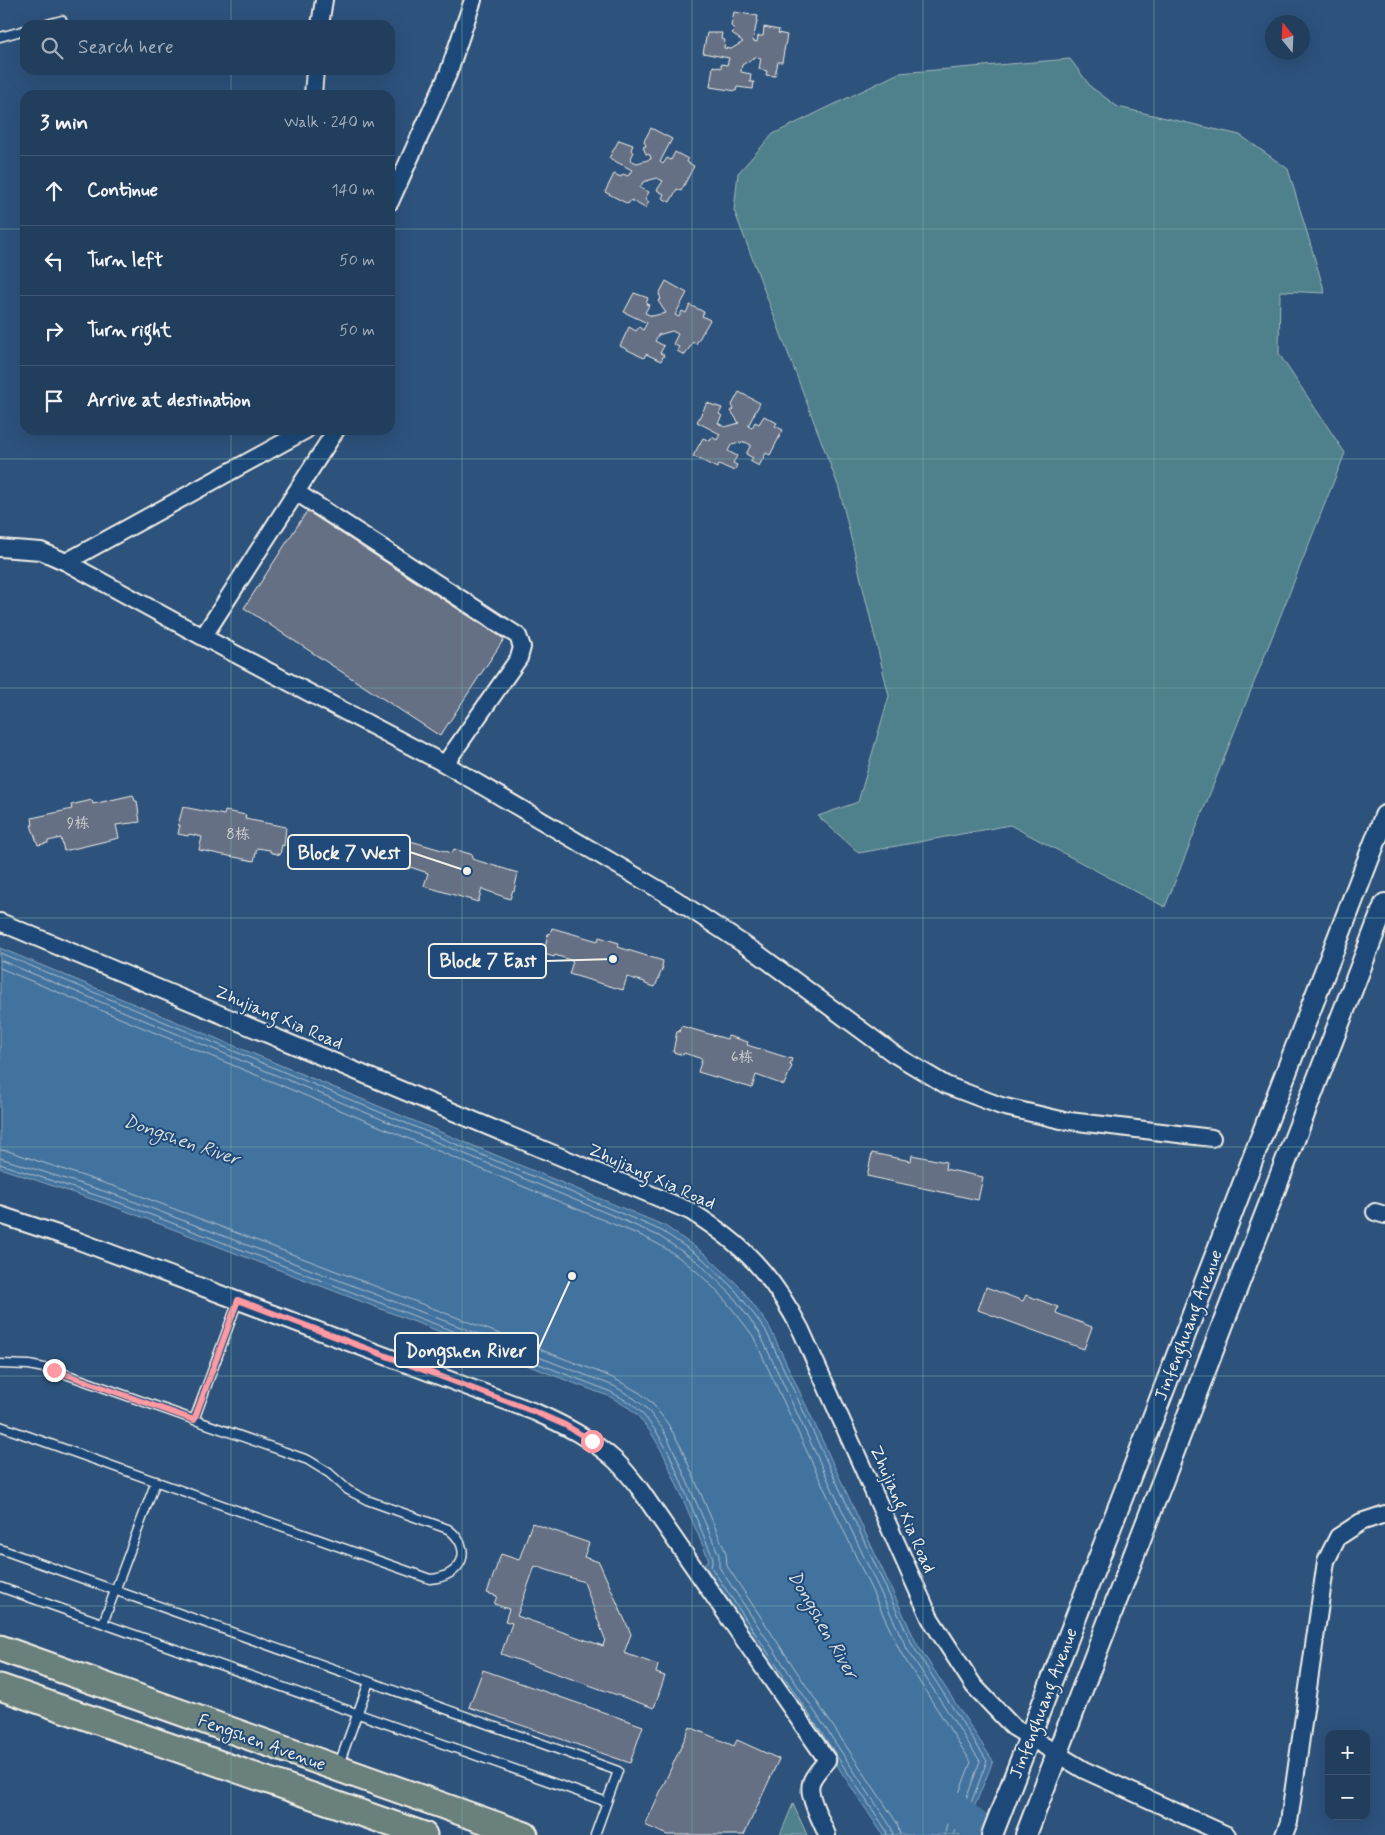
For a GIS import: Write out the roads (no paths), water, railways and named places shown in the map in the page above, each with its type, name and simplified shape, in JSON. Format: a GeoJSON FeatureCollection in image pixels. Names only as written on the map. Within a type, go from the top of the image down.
{"type":"FeatureCollection","features":[{"type":"Feature","properties":{"kind":"main road","name":"Fengshen Avenue"},"geometry":{"type":"LineString","coordinates":[[0,1648],[524,1835]]}},
{"type":"Feature","properties":{"kind":"main road","name":"Fengshen Avenue"},"geometry":{"type":"LineString","coordinates":[[0,1687],[424,1835]]}},
{"type":"Feature","properties":{"kind":"street"},"geometry":{"type":"LineString","coordinates":[[321,20],[324,0]]}},
{"type":"Feature","properties":{"kind":"street"},"geometry":{"type":"LineString","coordinates":[[395,191],[448,74],[473,0]]}},
{"type":"Feature","properties":{"kind":"street"},"geometry":{"type":"LineString","coordinates":[[313,90],[315,75]]}},
{"type":"Feature","properties":{"kind":"street"},"geometry":{"type":"LineString","coordinates":[[66,562],[297,435]]}},
{"type":"Feature","properties":{"kind":"street"},"geometry":{"type":"LineString","coordinates":[[202,637],[333,435]]}},
{"type":"Feature","properties":{"kind":"street"},"geometry":{"type":"LineString","coordinates":[[296,492],[518,636],[522,647],[519,658],[444,764]]}},
{"type":"Feature","properties":{"kind":"street"},"geometry":{"type":"LineString","coordinates":[[0,548],[41,551],[66,562],[202,637],[444,764],[675,898],[757,953],[894,1054],[946,1085],[1001,1106],[1061,1120],[1212,1138]]}},
{"type":"Feature","properties":{"kind":"street","name":"Jinfenghuang Avenue"},"geometry":{"type":"LineString","coordinates":[[992,1835],[1385,816]]}},
{"type":"Feature","properties":{"kind":"street","name":"Jinfenghuang Avenue"},"geometry":{"type":"LineString","coordinates":[[1026,1835],[1385,904]]}},
{"type":"Feature","properties":{"kind":"street","name":"Zhujiang Xia Road"},"geometry":{"type":"LineString","coordinates":[[0,922],[690,1211],[718,1228],[744,1249],[785,1300],[801,1330],[930,1618],[974,1686],[1013,1727],[1084,1770],[1227,1835]]}},
{"type":"Feature","properties":{"kind":"street"},"geometry":{"type":"LineString","coordinates":[[0,1215],[76,1240],[535,1412],[565,1425],[592,1441],[617,1461],[639,1488],[827,1760],[812,1780],[810,1790],[827,1835]]}},
{"type":"Feature","properties":{"kind":"street"},"geometry":{"type":"LineString","coordinates":[[1284,1835],[1290,1812],[1326,1561],[1338,1537],[1361,1522],[1385,1514]]}},
{"type":"Feature","properties":{"kind":"lane"},"geometry":{"type":"LineString","coordinates":[[0,37],[20,31]]}},
{"type":"Feature","properties":{"kind":"lane"},"geometry":{"type":"LineString","coordinates":[[194,1420],[238,1300]]}},
{"type":"Feature","properties":{"kind":"lane"},"geometry":{"type":"LineString","coordinates":[[0,1364],[29,1365],[54,1370],[308,1460],[348,1490],[367,1500],[448,1529],[455,1534],[460,1542],[462,1552],[460,1563],[456,1571],[448,1576],[430,1579],[0,1426]]}},
{"type":"Feature","properties":{"kind":"lane"},"geometry":{"type":"LineString","coordinates":[[104,1623],[156,1481]]}},
{"type":"Feature","properties":{"kind":"lane"},"geometry":{"type":"LineString","coordinates":[[0,1550],[618,1771],[595,1835]]}},
{"type":"Feature","properties":{"kind":"lane"},"geometry":{"type":"LineString","coordinates":[[0,1587],[607,1802]]}},
{"type":"Feature","properties":{"kind":"lane"},"geometry":{"type":"LineString","coordinates":[[338,1768],[369,1682]]}},
{"type":"Feature","properties":{"kind":"water"},"geometry":{"type":"Polygon","coordinates":[[[0,948],[665,1226],[705,1254],[740,1287],[769,1326],[917,1644],[993,1761],[963,1835],[883,1835],[704,1564],[709,1560],[664,1455],[652,1434],[629,1408],[609,1396],[118,1208],[0,1168],[0,948]]]}},
{"type":"Feature","properties":{"kind":"waterway","name":"Dongshen River"},"geometry":{"type":"LineString","coordinates":[[935,1792],[985,1835]]}},
{"type":"Feature","properties":{"kind":"place","name":"Block 7 West"},"geometry":{"type":"Point","coordinates":[467,871]}},
{"type":"Feature","properties":{"kind":"place","name":"Block 7 East"},"geometry":{"type":"Point","coordinates":[613,959]}},
{"type":"Feature","properties":{"kind":"place","name":"Dongshen River"},"geometry":{"type":"Point","coordinates":[572,1276]}}]}
